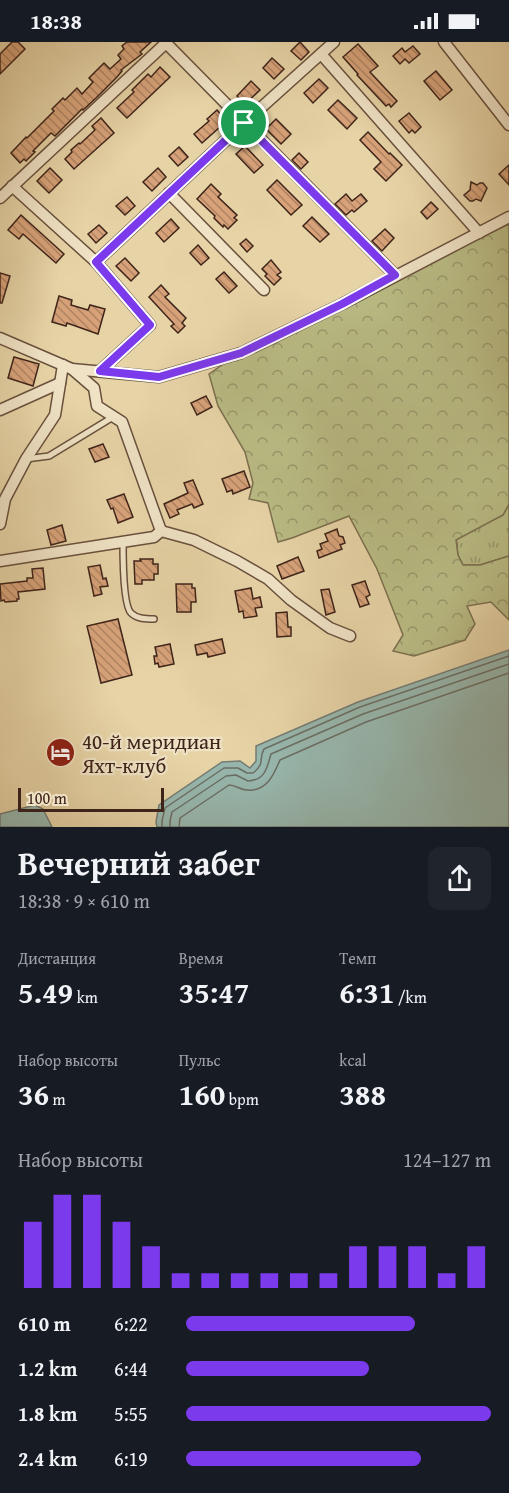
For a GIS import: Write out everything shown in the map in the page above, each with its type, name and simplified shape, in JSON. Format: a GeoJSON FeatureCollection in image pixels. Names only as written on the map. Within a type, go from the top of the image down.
{"type":"FeatureCollection","features":[{"type":"Feature","properties":{"kind":"street"},"geometry":{"type":"LineString","coordinates":[[0,198],[167,42],[395,275]]}},
{"type":"Feature","properties":{"kind":"street"},"geometry":{"type":"LineString","coordinates":[[96,262],[334,42]]}},
{"type":"Feature","properties":{"kind":"street"},"geometry":{"type":"LineString","coordinates":[[444,42],[509,125]]}},
{"type":"Feature","properties":{"kind":"street"},"geometry":{"type":"LineString","coordinates":[[321,54],[479,233]]}},
{"type":"Feature","properties":{"kind":"street"},"geometry":{"type":"LineString","coordinates":[[12,186],[96,262],[150,325],[100,371]]}},
{"type":"Feature","properties":{"kind":"street"},"geometry":{"type":"LineString","coordinates":[[169,193],[264,290]]}},
{"type":"Feature","properties":{"kind":"street"},"geometry":{"type":"LineString","coordinates":[[68,367],[159,377],[241,353],[342,304],[509,217]]}},
{"type":"Feature","properties":{"kind":"street"},"geometry":{"type":"LineString","coordinates":[[0,338],[68,367],[94,388],[97,406],[122,422],[161,531]]}},
{"type":"Feature","properties":{"kind":"street"},"geometry":{"type":"LineString","coordinates":[[0,524],[4,499],[26,459],[55,415],[60,382],[68,367]]}},
{"type":"Feature","properties":{"kind":"street"},"geometry":{"type":"LineString","coordinates":[[0,410],[60,382]]}},
{"type":"Feature","properties":{"kind":"street"},"geometry":{"type":"LineString","coordinates":[[0,561],[154,537],[161,531]]}},
{"type":"Feature","properties":{"kind":"street"},"geometry":{"type":"LineString","coordinates":[[161,531],[194,540],[237,561],[268,579],[291,600],[330,628],[350,636]]}},
{"type":"Feature","properties":{"kind":"lane"},"geometry":{"type":"LineString","coordinates":[[26,459],[49,456],[113,417]]}},
{"type":"Feature","properties":{"kind":"lane"},"geometry":{"type":"LineString","coordinates":[[123,542],[123,570],[128,609],[133,615],[154,619]]}},
{"type":"Feature","properties":{"kind":"green space"},"geometry":{"type":"Polygon","coordinates":[[[509,224],[509,504],[503,515],[456,540],[458,555],[463,565],[480,565],[509,556],[509,620],[491,602],[467,606],[475,624],[465,640],[414,656],[393,651],[403,635],[377,569],[349,516],[278,542],[268,503],[249,499],[253,483],[245,452],[218,406],[209,374],[225,363],[509,224]]]}},
{"type":"Feature","properties":{"kind":"green space"},"geometry":{"type":"Polygon","coordinates":[[[509,504],[509,556],[480,565],[463,565],[458,555],[456,539],[503,515],[509,504]]]}},
{"type":"Feature","properties":{"kind":"water"},"geometry":{"type":"Polygon","coordinates":[[[509,650],[509,827],[157,827],[159,805],[222,762],[240,761],[250,768],[256,761],[256,746],[358,702],[509,650]]]}},
{"type":"Feature","properties":{"kind":"water"},"geometry":{"type":"Polygon","coordinates":[[[35,805],[43,809],[52,827],[0,827],[0,814],[35,805]]]}},
{"type":"Feature","properties":{"kind":"building"},"geometry":{"type":"Polygon","coordinates":[[[12,42],[18,42],[25,49],[0,74],[0,54],[12,42]]]}},
{"type":"Feature","properties":{"kind":"building"},"geometry":{"type":"Polygon","coordinates":[[[127,42],[151,42],[140,52],[142,54],[121,70],[96,98],[55,136],[51,133],[26,161],[24,159],[20,163],[11,153],[54,111],[52,109],[63,98],[65,100],[77,88],[82,94],[93,82],[89,78],[104,63],[110,69],[121,59],[118,55],[124,49],[122,46],[127,42]]]}},
{"type":"Feature","properties":{"kind":"building"},"geometry":{"type":"Polygon","coordinates":[[[300,42],[309,52],[301,60],[291,51],[300,42]]]}},
{"type":"Feature","properties":{"kind":"building"},"geometry":{"type":"Polygon","coordinates":[[[358,44],[378,66],[370,72],[397,101],[391,107],[389,104],[386,106],[343,57],[358,44]]]}},
{"type":"Feature","properties":{"kind":"building"},"geometry":{"type":"Polygon","coordinates":[[[413,46],[420,54],[409,63],[405,59],[400,64],[393,56],[402,48],[405,52],[413,46]]]}},
{"type":"Feature","properties":{"kind":"building"},"geometry":{"type":"Polygon","coordinates":[[[272,58],[284,69],[274,79],[263,68],[272,58]]]}},
{"type":"Feature","properties":{"kind":"building"},"geometry":{"type":"Polygon","coordinates":[[[160,67],[170,77],[127,118],[117,108],[148,74],[151,77],[160,67]]]}},
{"type":"Feature","properties":{"kind":"building"},"geometry":{"type":"Polygon","coordinates":[[[436,71],[452,90],[440,100],[424,81],[436,71]]]}},
{"type":"Feature","properties":{"kind":"building"},"geometry":{"type":"Polygon","coordinates":[[[319,79],[328,88],[313,103],[304,93],[319,79]]]}},
{"type":"Feature","properties":{"kind":"building"},"geometry":{"type":"Polygon","coordinates":[[[251,81],[260,90],[245,104],[237,96],[251,81]]]}},
{"type":"Feature","properties":{"kind":"building"},"geometry":{"type":"Polygon","coordinates":[[[338,100],[357,118],[347,129],[328,110],[338,100]]]}},
{"type":"Feature","properties":{"kind":"building"},"geometry":{"type":"Polygon","coordinates":[[[217,110],[228,123],[202,143],[194,134],[209,121],[207,119],[217,110]]]}},
{"type":"Feature","properties":{"kind":"building"},"geometry":{"type":"Polygon","coordinates":[[[409,113],[421,127],[415,133],[412,130],[409,133],[399,121],[409,113]]]}},
{"type":"Feature","properties":{"kind":"building"},"geometry":{"type":"Polygon","coordinates":[[[101,118],[114,133],[74,169],[65,159],[72,152],[71,150],[95,130],[92,126],[101,118]]]}},
{"type":"Feature","properties":{"kind":"building"},"geometry":{"type":"Polygon","coordinates":[[[276,119],[291,134],[281,144],[266,129],[276,119]]]}},
{"type":"Feature","properties":{"kind":"building"},"geometry":{"type":"Polygon","coordinates":[[[368,132],[402,165],[386,181],[374,169],[381,162],[360,140],[368,132]]]}},
{"type":"Feature","properties":{"kind":"building"},"geometry":{"type":"Polygon","coordinates":[[[245,146],[263,165],[254,173],[236,154],[245,146]]]}},
{"type":"Feature","properties":{"kind":"building"},"geometry":{"type":"Polygon","coordinates":[[[179,147],[188,157],[178,166],[169,156],[179,147]]]}},
{"type":"Feature","properties":{"kind":"building"},"geometry":{"type":"Polygon","coordinates":[[[299,153],[308,162],[301,169],[292,160],[299,153]]]}},
{"type":"Feature","properties":{"kind":"building"},"geometry":{"type":"Polygon","coordinates":[[[509,165],[509,185],[499,174],[509,165]]]}},
{"type":"Feature","properties":{"kind":"building"},"geometry":{"type":"Polygon","coordinates":[[[50,168],[62,180],[49,193],[37,181],[50,168]]]}},
{"type":"Feature","properties":{"kind":"building"},"geometry":{"type":"Polygon","coordinates":[[[158,168],[166,177],[152,191],[143,182],[158,168]]]}},
{"type":"Feature","properties":{"kind":"building"},"geometry":{"type":"Polygon","coordinates":[[[277,180],[302,205],[291,215],[267,190],[277,180]]]}},
{"type":"Feature","properties":{"kind":"building"},"geometry":{"type":"Polygon","coordinates":[[[471,182],[477,185],[483,183],[487,188],[481,201],[476,199],[470,201],[464,195],[470,190],[471,182]]]}},
{"type":"Feature","properties":{"kind":"building"},"geometry":{"type":"Polygon","coordinates":[[[211,184],[221,194],[218,197],[237,215],[234,218],[237,220],[228,229],[224,225],[223,227],[197,199],[211,184]]]}},
{"type":"Feature","properties":{"kind":"building"},"geometry":{"type":"Polygon","coordinates":[[[346,194],[352,201],[361,194],[367,201],[354,212],[352,210],[346,215],[335,204],[346,194]]]}},
{"type":"Feature","properties":{"kind":"building"},"geometry":{"type":"Polygon","coordinates":[[[127,197],[135,206],[125,215],[116,206],[127,197]]]}},
{"type":"Feature","properties":{"kind":"building"},"geometry":{"type":"Polygon","coordinates":[[[431,202],[438,209],[427,219],[421,212],[431,202]]]}},
{"type":"Feature","properties":{"kind":"building"},"geometry":{"type":"Polygon","coordinates":[[[21,215],[64,254],[56,263],[23,234],[19,239],[8,230],[21,215]]]}},
{"type":"Feature","properties":{"kind":"building"},"geometry":{"type":"Polygon","coordinates":[[[312,217],[329,234],[320,242],[303,226],[312,217]]]}},
{"type":"Feature","properties":{"kind":"building"},"geometry":{"type":"Polygon","coordinates":[[[171,219],[179,228],[164,242],[156,233],[171,219]]]}},
{"type":"Feature","properties":{"kind":"building"},"geometry":{"type":"Polygon","coordinates":[[[99,225],[107,233],[96,243],[88,234],[99,225]]]}},
{"type":"Feature","properties":{"kind":"building"},"geometry":{"type":"Polygon","coordinates":[[[385,229],[394,238],[382,251],[372,241],[385,229]]]}},
{"type":"Feature","properties":{"kind":"building"},"geometry":{"type":"Polygon","coordinates":[[[246,239],[253,246],[247,252],[240,244],[246,239]]]}},
{"type":"Feature","properties":{"kind":"building"},"geometry":{"type":"Polygon","coordinates":[[[198,245],[209,258],[201,265],[190,253],[198,245]]]}},
{"type":"Feature","properties":{"kind":"building"},"geometry":{"type":"Polygon","coordinates":[[[125,258],[139,273],[131,281],[116,266],[125,258]]]}},
{"type":"Feature","properties":{"kind":"building"},"geometry":{"type":"Polygon","coordinates":[[[271,260],[281,272],[277,275],[281,278],[274,285],[262,269],[271,260]]]}},
{"type":"Feature","properties":{"kind":"building"},"geometry":{"type":"Polygon","coordinates":[[[224,272],[237,286],[229,293],[216,279],[224,272]]]}},
{"type":"Feature","properties":{"kind":"building"},"geometry":{"type":"Polygon","coordinates":[[[0,273],[10,276],[2,303],[0,303],[0,273]]]}},
{"type":"Feature","properties":{"kind":"building"},"geometry":{"type":"Polygon","coordinates":[[[161,285],[169,294],[165,297],[186,318],[182,323],[185,326],[178,333],[171,326],[174,324],[149,297],[161,285]]]}},
{"type":"Feature","properties":{"kind":"building"},"geometry":{"type":"Polygon","coordinates":[[[59,296],[72,300],[71,305],[88,310],[90,305],[105,309],[98,334],[67,323],[66,326],[52,322],[59,296]]]}},
{"type":"Feature","properties":{"kind":"building"},"geometry":{"type":"Polygon","coordinates":[[[14,357],[39,364],[33,386],[8,378],[14,357]]]}},
{"type":"Feature","properties":{"kind":"building"},"geometry":{"type":"Polygon","coordinates":[[[206,396],[212,407],[197,415],[191,403],[206,396]]]}},
{"type":"Feature","properties":{"kind":"building"},"geometry":{"type":"Polygon","coordinates":[[[103,444],[109,457],[95,462],[89,449],[103,444]]]}},
{"type":"Feature","properties":{"kind":"building"},"geometry":{"type":"Polygon","coordinates":[[[244,471],[250,487],[233,494],[232,490],[227,492],[222,479],[244,471]]]}},
{"type":"Feature","properties":{"kind":"building"},"geometry":{"type":"Polygon","coordinates":[[[193,480],[203,504],[194,508],[192,504],[177,510],[179,514],[170,518],[164,504],[188,493],[184,483],[193,480]]]}},
{"type":"Feature","properties":{"kind":"building"},"geometry":{"type":"Polygon","coordinates":[[[124,494],[133,517],[118,523],[113,508],[111,509],[107,500],[124,494]]]}},
{"type":"Feature","properties":{"kind":"building"},"geometry":{"type":"Polygon","coordinates":[[[62,525],[66,541],[51,545],[47,530],[62,525]]]}},
{"type":"Feature","properties":{"kind":"building"},"geometry":{"type":"Polygon","coordinates":[[[337,529],[345,543],[340,545],[342,549],[319,558],[317,551],[322,549],[320,544],[328,541],[325,534],[337,529]]]}},
{"type":"Feature","properties":{"kind":"building"},"geometry":{"type":"Polygon","coordinates":[[[298,557],[304,571],[282,579],[277,566],[298,557]]]}},
{"type":"Feature","properties":{"kind":"building"},"geometry":{"type":"Polygon","coordinates":[[[140,559],[153,559],[153,564],[158,564],[158,574],[154,574],[154,580],[142,580],[142,584],[135,584],[134,561],[141,561],[140,559]]]}},
{"type":"Feature","properties":{"kind":"building"},"geometry":{"type":"Polygon","coordinates":[[[100,565],[103,579],[106,578],[108,586],[100,587],[102,594],[94,596],[88,567],[100,565]]]}},
{"type":"Feature","properties":{"kind":"building"},"geometry":{"type":"Polygon","coordinates":[[[43,568],[45,589],[18,592],[17,601],[1,601],[0,584],[27,581],[27,578],[33,578],[32,569],[43,568]]]}},
{"type":"Feature","properties":{"kind":"building"},"geometry":{"type":"Polygon","coordinates":[[[365,581],[370,595],[366,597],[369,604],[360,607],[352,585],[365,581]]]}},
{"type":"Feature","properties":{"kind":"building"},"geometry":{"type":"Polygon","coordinates":[[[176,584],[192,584],[192,588],[195,588],[196,602],[191,602],[191,612],[177,612],[176,584]]]}},
{"type":"Feature","properties":{"kind":"building"},"geometry":{"type":"Polygon","coordinates":[[[251,588],[253,599],[260,597],[262,607],[255,608],[257,616],[244,618],[243,611],[239,612],[235,591],[251,588]]]}},
{"type":"Feature","properties":{"kind":"building"},"geometry":{"type":"Polygon","coordinates":[[[329,589],[335,612],[326,615],[321,590],[329,589]]]}},
{"type":"Feature","properties":{"kind":"building"},"geometry":{"type":"Polygon","coordinates":[[[287,612],[291,636],[277,637],[276,613],[287,612]]]}},
{"type":"Feature","properties":{"kind":"building"},"geometry":{"type":"Polygon","coordinates":[[[118,619],[132,675],[101,683],[87,626],[118,619]]]}},
{"type":"Feature","properties":{"kind":"building"},"geometry":{"type":"Polygon","coordinates":[[[222,639],[225,653],[208,657],[207,653],[197,655],[195,645],[222,639]]]}},
{"type":"Feature","properties":{"kind":"building"},"geometry":{"type":"Polygon","coordinates":[[[170,644],[174,664],[159,667],[158,663],[155,664],[154,656],[157,656],[155,647],[170,644]]]}},
{"type":"Feature","properties":{"kind":"place","name":"40-й меридиан Яхт-клуб"},"geometry":{"type":"Point","coordinates":[61,753]}},
{"type":"Feature","properties":{"kind":"route"},"geometry":{"type":"LineString","coordinates":[[244,123],[395,275],[342,304],[241,353],[159,377],[100,371],[150,325],[96,262],[244,123]]}}]}
